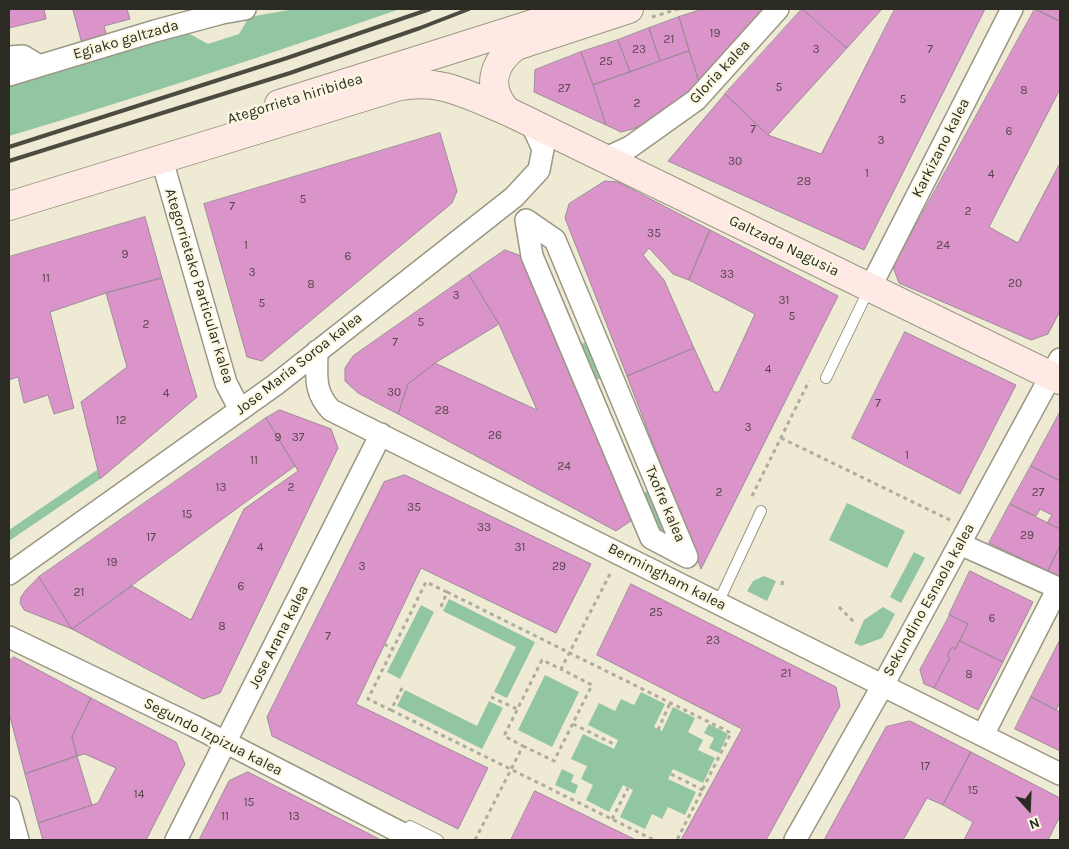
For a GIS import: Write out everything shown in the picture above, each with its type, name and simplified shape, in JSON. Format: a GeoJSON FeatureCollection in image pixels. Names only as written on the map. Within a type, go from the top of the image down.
{"type":"FeatureCollection","features":[{"type":"Feature","properties":{"kind":"main road","name":"Ategorrieta hiribidea"},"geometry":{"type":"LineString","coordinates":[[9,188],[580,9]]}},
{"type":"Feature","properties":{"kind":"main road"},"geometry":{"type":"LineString","coordinates":[[507,111],[497,97],[494,79],[501,59],[508,52],[516,46],[628,9]]}},
{"type":"Feature","properties":{"kind":"main road","name":"Ategorrieta hiribidea"},"geometry":{"type":"LineString","coordinates":[[9,206],[409,84],[437,84],[507,111]]}},
{"type":"Feature","properties":{"kind":"main road","name":"Galtzada Nagusia"},"geometry":{"type":"LineString","coordinates":[[507,111],[870,288],[1057,372]]}},
{"type":"Feature","properties":{"kind":"street","name":"Egiako galtzada"},"geometry":{"type":"LineString","coordinates":[[9,75],[222,13],[245,9]]}},
{"type":"Feature","properties":{"kind":"street","name":"Gloria kalea"},"geometry":{"type":"LineString","coordinates":[[604,159],[630,147],[696,100],[778,9]]}},
{"type":"Feature","properties":{"kind":"street","name":"Karkizano kalea"},"geometry":{"type":"LineString","coordinates":[[870,288],[1012,9]]}},
{"type":"Feature","properties":{"kind":"street"},"geometry":{"type":"LineString","coordinates":[[9,57],[23,56],[38,65]]}},
{"type":"Feature","properties":{"kind":"street","name":"Jose Maria Soroa kalea"},"geometry":{"type":"LineString","coordinates":[[9,574],[275,385],[514,197],[539,170],[543,149],[531,123]]}},
{"type":"Feature","properties":{"kind":"street","name":"Ategorrietako Particular kalea"},"geometry":{"type":"LineString","coordinates":[[162,160],[226,383],[240,410]]}},
{"type":"Feature","properties":{"kind":"street","name":"Txofre kalea"},"geometry":{"type":"LineString","coordinates":[[526,220],[555,240],[687,557],[651,538],[532,256],[526,220]]}},
{"type":"Feature","properties":{"kind":"street","name":"Bermingham kalea"},"geometry":{"type":"LineString","coordinates":[[317,351],[317,387],[322,401],[331,410],[1060,774]]}},
{"type":"Feature","properties":{"kind":"street","name":"Sekundino Esnaola kalea"},"geometry":{"type":"LineString","coordinates":[[795,840],[1057,372]]}},
{"type":"Feature","properties":{"kind":"street","name":"Jose Arana kalea"},"geometry":{"type":"LineString","coordinates":[[176,840],[381,434]]}},
{"type":"Feature","properties":{"kind":"street"},"geometry":{"type":"LineString","coordinates":[[964,536],[1059,588],[983,735]]}},
{"type":"Feature","properties":{"kind":"street","name":"Segundo Izpizua kalea"},"geometry":{"type":"LineString","coordinates":[[9,637],[226,743],[414,840]]}},
{"type":"Feature","properties":{"kind":"street"},"geometry":{"type":"LineString","coordinates":[[9,807],[18,840]]}},
{"type":"Feature","properties":{"kind":"lane"},"geometry":{"type":"LineString","coordinates":[[826,378],[870,288]]}},
{"type":"Feature","properties":{"kind":"lane"},"geometry":{"type":"LineString","coordinates":[[718,603],[761,511]]}},
{"type":"Feature","properties":{"kind":"lane"},"geometry":{"type":"LineString","coordinates":[[334,799],[366,803],[438,840]]}},
{"type":"Feature","properties":{"kind":"path"},"geometry":{"type":"LineString","coordinates":[[750,499],[811,377]]}},
{"type":"Feature","properties":{"kind":"path"},"geometry":{"type":"LineString","coordinates":[[781,438],[964,536]]}},
{"type":"Feature","properties":{"kind":"path"},"geometry":{"type":"LineString","coordinates":[[561,670],[610,574]]}},
{"type":"Feature","properties":{"kind":"path"},"geometry":{"type":"LineString","coordinates":[[782,585],[783,578]]}},
{"type":"Feature","properties":{"kind":"path"},"geometry":{"type":"LineString","coordinates":[[654,840],[368,699],[426,582],[731,733],[678,840]]}},
{"type":"Feature","properties":{"kind":"path"},"geometry":{"type":"LineString","coordinates":[[440,609],[447,592]]}},
{"type":"Feature","properties":{"kind":"path"},"geometry":{"type":"LineString","coordinates":[[840,607],[856,624]]}},
{"type":"Feature","properties":{"kind":"path"},"geometry":{"type":"LineString","coordinates":[[384,644],[393,649]]}},
{"type":"Feature","properties":{"kind":"path"},"geometry":{"type":"LineString","coordinates":[[542,660],[561,670],[592,685],[554,761],[504,736],[542,660]]}},
{"type":"Feature","properties":{"kind":"path"},"geometry":{"type":"LineString","coordinates":[[391,710],[402,688]]}},
{"type":"Feature","properties":{"kind":"path"},"geometry":{"type":"LineString","coordinates":[[491,696],[517,709]]}},
{"type":"Feature","properties":{"kind":"path"},"geometry":{"type":"LineString","coordinates":[[658,730],[670,702]]}},
{"type":"Feature","properties":{"kind":"path"},"geometry":{"type":"LineString","coordinates":[[572,724],[616,745]]}},
{"type":"Feature","properties":{"kind":"path"},"geometry":{"type":"LineString","coordinates":[[475,840],[523,746]]}},
{"type":"Feature","properties":{"kind":"path"},"geometry":{"type":"LineString","coordinates":[[670,774],[707,792]]}},
{"type":"Feature","properties":{"kind":"path"},"geometry":{"type":"LineString","coordinates":[[612,819],[628,788]]}},
{"type":"Feature","properties":{"kind":"green space"},"geometry":{"type":"Polygon","coordinates":[[[295,9],[400,9],[205,75],[9,136],[9,87],[188,33],[208,44],[239,34],[249,17],[295,9]]]}},
{"type":"Feature","properties":{"kind":"green space"},"geometry":{"type":"Polygon","coordinates":[[[589,341],[604,377],[591,382],[576,346],[589,341]]]}},
{"type":"Feature","properties":{"kind":"green space"},"geometry":{"type":"Polygon","coordinates":[[[97,470],[100,479],[9,541],[9,530],[97,470]]]}},
{"type":"Feature","properties":{"kind":"green space"},"geometry":{"type":"Polygon","coordinates":[[[653,489],[671,531],[656,537],[639,495],[653,489]]]}},
{"type":"Feature","properties":{"kind":"green space"},"geometry":{"type":"Polygon","coordinates":[[[847,503],[905,531],[887,568],[829,540],[847,503]]]}},
{"type":"Feature","properties":{"kind":"green space"},"geometry":{"type":"Polygon","coordinates":[[[914,552],[925,558],[901,603],[890,597],[914,552]]]}},
{"type":"Feature","properties":{"kind":"green space"},"geometry":{"type":"Polygon","coordinates":[[[764,576],[776,581],[767,601],[747,591],[753,581],[764,576]]]}},
{"type":"Feature","properties":{"kind":"green space"},"geometry":{"type":"Polygon","coordinates":[[[449,599],[535,642],[507,698],[494,692],[516,647],[443,611],[449,599]]]}},
{"type":"Feature","properties":{"kind":"green space"},"geometry":{"type":"Polygon","coordinates":[[[421,605],[434,612],[400,679],[387,672],[421,605]]]}},
{"type":"Feature","properties":{"kind":"green space"},"geometry":{"type":"Polygon","coordinates":[[[883,607],[895,614],[882,638],[861,646],[854,643],[864,620],[883,607]]]}},
{"type":"Feature","properties":{"kind":"green space"},"geometry":{"type":"Polygon","coordinates":[[[545,675],[579,692],[552,747],[518,730],[545,675]]]}},
{"type":"Feature","properties":{"kind":"green space"},"geometry":{"type":"Polygon","coordinates":[[[405,690],[477,726],[489,701],[503,708],[482,749],[397,706],[405,690]]]}},
{"type":"Feature","properties":{"kind":"green space"},"geometry":{"type":"Polygon","coordinates":[[[641,692],[665,704],[654,727],[662,731],[673,707],[695,718],[688,732],[703,740],[698,750],[715,758],[703,783],[673,769],[668,779],[696,792],[685,815],[668,807],[662,819],[652,814],[645,829],[620,817],[633,790],[623,785],[609,812],[586,800],[593,785],[581,779],[587,766],[571,759],[583,734],[614,749],[618,740],[588,725],[599,703],[615,711],[621,699],[634,705],[641,692]]]}},
{"type":"Feature","properties":{"kind":"green space"},"geometry":{"type":"Polygon","coordinates":[[[709,724],[728,734],[719,753],[709,748],[714,738],[704,733],[709,724]]]}},
{"type":"Feature","properties":{"kind":"green space"},"geometry":{"type":"Polygon","coordinates":[[[562,769],[574,775],[571,782],[578,785],[575,794],[555,785],[562,769]]]}},
{"type":"Feature","properties":{"kind":"building"},"geometry":{"type":"Polygon","coordinates":[[[9,9],[44,9],[46,19],[9,28],[9,9]]]}},
{"type":"Feature","properties":{"kind":"building"},"geometry":{"type":"Polygon","coordinates":[[[127,9],[130,19],[104,26],[107,37],[82,44],[73,10],[127,9]]]}},
{"type":"Feature","properties":{"kind":"building"},"geometry":{"type":"Polygon","coordinates":[[[703,9],[768,9],[700,85],[679,17],[703,9]]]}},
{"type":"Feature","properties":{"kind":"building"},"geometry":{"type":"Polygon","coordinates":[[[802,9],[847,48],[768,135],[725,94],[802,9]]]}},
{"type":"Feature","properties":{"kind":"building"},"geometry":{"type":"Polygon","coordinates":[[[803,9],[882,9],[847,48],[803,9]]]}},
{"type":"Feature","properties":{"kind":"building"},"geometry":{"type":"Polygon","coordinates":[[[895,9],[985,9],[864,250],[668,161],[725,94],[768,135],[821,154],[895,9]]]}},
{"type":"Feature","properties":{"kind":"building"},"geometry":{"type":"Polygon","coordinates":[[[1035,9],[1060,9],[1060,21],[1035,9]]]}},
{"type":"Feature","properties":{"kind":"building"},"geometry":{"type":"Polygon","coordinates":[[[1035,9],[1060,21],[1060,89],[989,227],[1018,243],[1060,163],[1060,311],[1048,334],[1031,340],[899,283],[893,267],[1035,9]]]}},
{"type":"Feature","properties":{"kind":"building"},"geometry":{"type":"Polygon","coordinates":[[[679,17],[689,51],[660,61],[649,28],[679,17]]]}},
{"type":"Feature","properties":{"kind":"building"},"geometry":{"type":"Polygon","coordinates":[[[649,28],[660,61],[630,72],[618,40],[649,28]]]}},
{"type":"Feature","properties":{"kind":"building"},"geometry":{"type":"Polygon","coordinates":[[[618,40],[630,72],[593,85],[581,52],[618,40]]]}},
{"type":"Feature","properties":{"kind":"building"},"geometry":{"type":"Polygon","coordinates":[[[689,51],[700,85],[648,122],[633,129],[621,132],[606,125],[593,85],[689,51]]]}},
{"type":"Feature","properties":{"kind":"building"},"geometry":{"type":"Polygon","coordinates":[[[581,52],[606,125],[534,92],[535,70],[581,52]]]}},
{"type":"Feature","properties":{"kind":"building"},"geometry":{"type":"Polygon","coordinates":[[[440,133],[457,191],[452,203],[262,361],[247,357],[204,204],[440,133]]]}},
{"type":"Feature","properties":{"kind":"building"},"geometry":{"type":"Polygon","coordinates":[[[605,181],[618,182],[710,230],[689,280],[673,274],[649,248],[643,255],[664,280],[694,348],[627,376],[565,218],[569,204],[605,181]]]}},
{"type":"Feature","properties":{"kind":"building"},"geometry":{"type":"Polygon","coordinates":[[[145,217],[162,278],[106,293],[50,312],[74,408],[54,414],[48,395],[24,403],[18,377],[9,380],[9,257],[145,217]]]}},
{"type":"Feature","properties":{"kind":"building"},"geometry":{"type":"Polygon","coordinates":[[[710,230],[838,296],[701,569],[627,376],[694,348],[714,392],[719,392],[755,314],[689,280],[710,230]]]}},
{"type":"Feature","properties":{"kind":"building"},"geometry":{"type":"Polygon","coordinates":[[[505,250],[524,257],[638,516],[616,531],[398,414],[408,384],[435,363],[537,410],[499,324],[469,275],[505,250]]]}},
{"type":"Feature","properties":{"kind":"building"},"geometry":{"type":"Polygon","coordinates":[[[469,275],[499,324],[435,363],[408,384],[398,414],[358,393],[345,381],[345,368],[353,356],[469,275]]]}},
{"type":"Feature","properties":{"kind":"building"},"geometry":{"type":"Polygon","coordinates":[[[162,278],[197,397],[100,479],[81,402],[127,367],[106,293],[162,278]]]}},
{"type":"Feature","properties":{"kind":"building"},"geometry":{"type":"Polygon","coordinates":[[[905,332],[1016,385],[960,494],[852,438],[905,332]]]}},
{"type":"Feature","properties":{"kind":"building"},"geometry":{"type":"Polygon","coordinates":[[[280,410],[331,429],[338,448],[220,693],[203,699],[72,629],[132,586],[191,620],[244,509],[298,471],[266,418],[280,410]]]}},
{"type":"Feature","properties":{"kind":"building"},"geometry":{"type":"Polygon","coordinates":[[[1060,412],[1060,481],[1031,466],[1060,412]]]}},
{"type":"Feature","properties":{"kind":"building"},"geometry":{"type":"Polygon","coordinates":[[[266,418],[295,466],[72,629],[39,577],[266,418]]]}},
{"type":"Feature","properties":{"kind":"building"},"geometry":{"type":"Polygon","coordinates":[[[1031,466],[1060,481],[1060,529],[1047,523],[1052,515],[1040,509],[1036,516],[1010,504],[1031,466]]]}},
{"type":"Feature","properties":{"kind":"building"},"geometry":{"type":"Polygon","coordinates":[[[405,475],[591,564],[556,633],[421,568],[356,704],[488,768],[458,829],[272,736],[267,717],[384,482],[405,475]]]}},
{"type":"Feature","properties":{"kind":"building"},"geometry":{"type":"Polygon","coordinates":[[[1010,504],[1060,529],[1060,546],[1048,571],[989,543],[1010,504]]]}},
{"type":"Feature","properties":{"kind":"building"},"geometry":{"type":"Polygon","coordinates":[[[1060,546],[1060,577],[1048,571],[1060,546]]]}},
{"type":"Feature","properties":{"kind":"building"},"geometry":{"type":"Polygon","coordinates":[[[970,571],[1033,602],[1003,662],[960,641],[968,624],[949,615],[970,571]]]}},
{"type":"Feature","properties":{"kind":"building"},"geometry":{"type":"Polygon","coordinates":[[[39,577],[72,629],[24,610],[20,603],[21,597],[39,577]]]}},
{"type":"Feature","properties":{"kind":"building"},"geometry":{"type":"Polygon","coordinates":[[[631,584],[836,687],[840,706],[766,840],[681,840],[742,729],[597,655],[631,584]]]}},
{"type":"Feature","properties":{"kind":"building"},"geometry":{"type":"Polygon","coordinates":[[[950,615],[968,624],[955,649],[952,647],[947,656],[950,658],[934,688],[924,684],[920,670],[950,615]]]}},
{"type":"Feature","properties":{"kind":"building"},"geometry":{"type":"Polygon","coordinates":[[[1060,640],[1060,702],[1056,710],[1031,697],[1060,640]]]}},
{"type":"Feature","properties":{"kind":"building"},"geometry":{"type":"Polygon","coordinates":[[[960,641],[1003,662],[978,710],[934,688],[950,658],[947,656],[952,647],[955,649],[960,641]]]}},
{"type":"Feature","properties":{"kind":"building"},"geometry":{"type":"Polygon","coordinates":[[[14,657],[91,698],[72,737],[77,756],[25,774],[9,713],[9,661],[14,657]]]}},
{"type":"Feature","properties":{"kind":"building"},"geometry":{"type":"Polygon","coordinates":[[[1031,697],[1060,712],[1060,751],[1015,729],[1031,697]]]}},
{"type":"Feature","properties":{"kind":"building"},"geometry":{"type":"Polygon","coordinates":[[[91,698],[176,742],[185,764],[146,840],[43,840],[38,823],[98,803],[116,768],[85,754],[77,756],[72,737],[91,698]]]}},
{"type":"Feature","properties":{"kind":"building"},"geometry":{"type":"Polygon","coordinates":[[[910,721],[971,752],[943,805],[927,798],[903,840],[824,840],[886,727],[910,721]]]}},
{"type":"Feature","properties":{"kind":"building"},"geometry":{"type":"Polygon","coordinates":[[[971,752],[1060,798],[1060,816],[1048,840],[964,840],[973,822],[943,805],[971,752]]]}},
{"type":"Feature","properties":{"kind":"building"},"geometry":{"type":"Polygon","coordinates":[[[77,756],[92,805],[38,823],[25,774],[77,756]]]}},
{"type":"Feature","properties":{"kind":"building"},"geometry":{"type":"Polygon","coordinates":[[[248,772],[381,840],[199,840],[229,781],[248,772]]]}},
{"type":"Feature","properties":{"kind":"building"},"geometry":{"type":"Polygon","coordinates":[[[535,791],[636,840],[511,840],[535,791]]]}},
{"type":"Feature","properties":{"kind":"railway"},"geometry":{"type":"LineString","coordinates":[[9,147],[287,58],[430,9]]}},
{"type":"Feature","properties":{"kind":"railway"},"geometry":{"type":"LineString","coordinates":[[9,161],[290,73],[469,9]]}}]}
